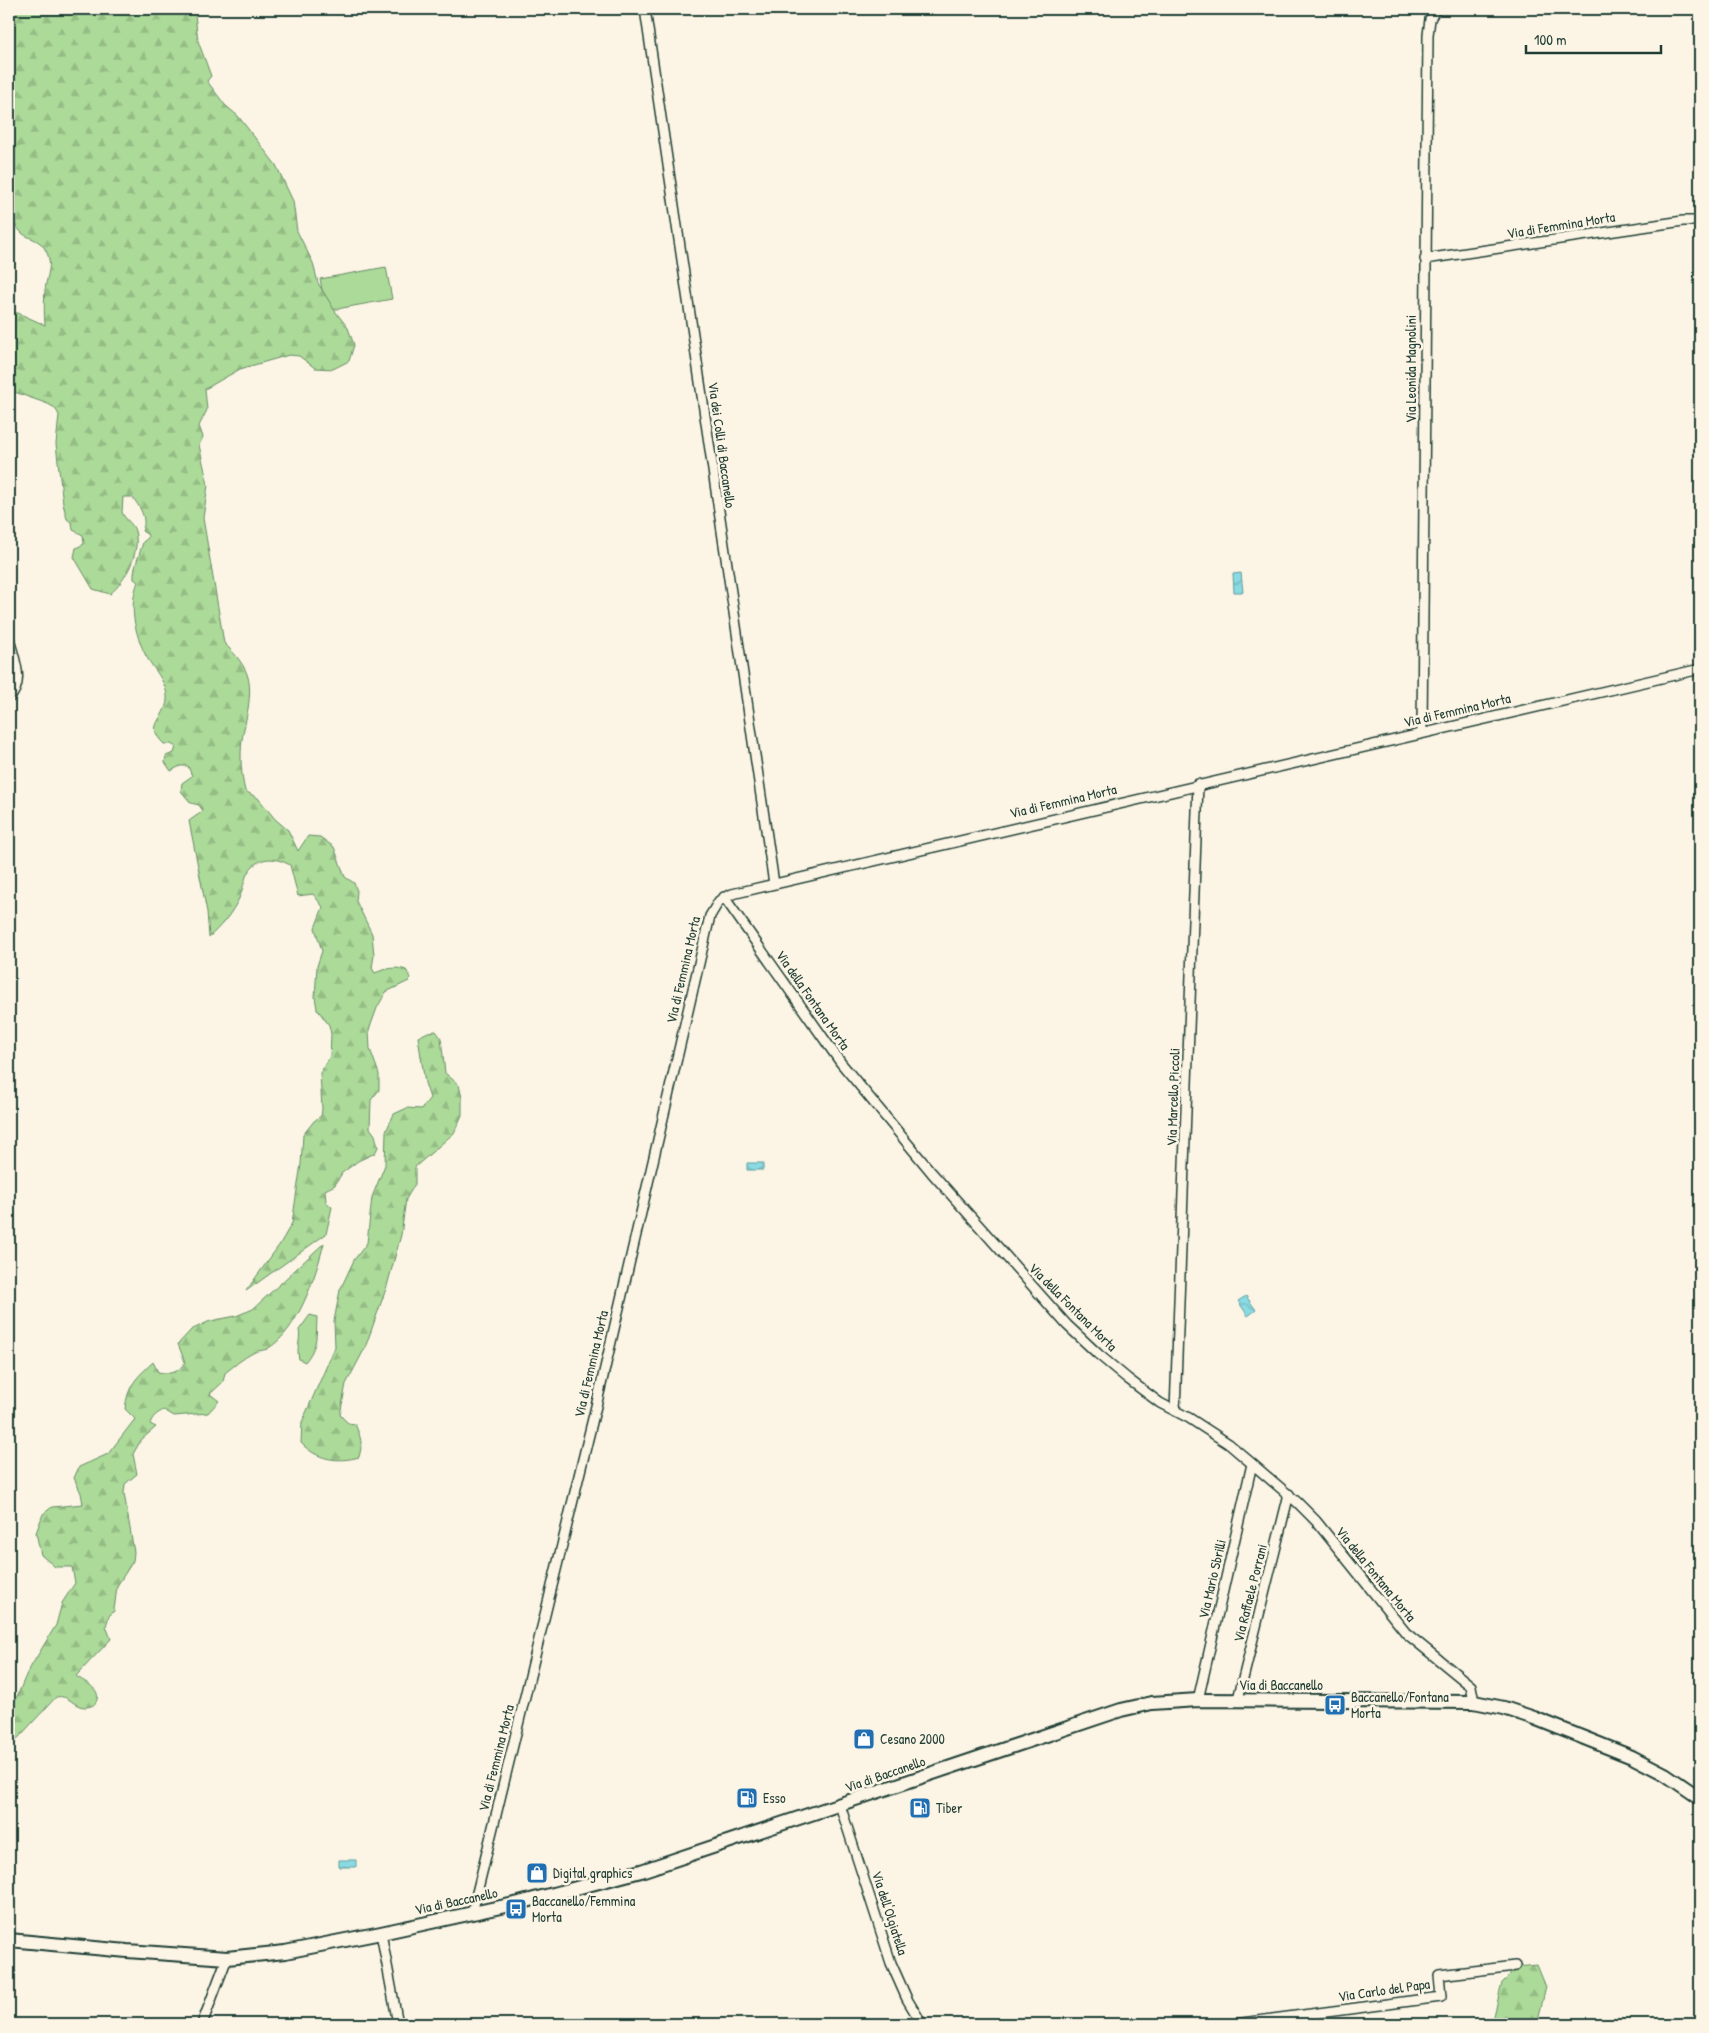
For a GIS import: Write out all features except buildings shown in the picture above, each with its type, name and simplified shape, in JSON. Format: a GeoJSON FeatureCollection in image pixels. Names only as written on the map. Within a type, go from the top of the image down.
{"type":"FeatureCollection","features":[{"type":"Feature","properties":{"kind":"street","name":"Via dei Colli di Baccanello"},"geometry":{"type":"LineString","coordinates":[[645,9],[774,884]]}},
{"type":"Feature","properties":{"kind":"street","name":"Via Leonida Magnolini"},"geometry":{"type":"LineString","coordinates":[[1422,732],[1428,35],[1430,19],[1436,9]]}},
{"type":"Feature","properties":{"kind":"street","name":"Via di Femmina Morta"},"geometry":{"type":"LineString","coordinates":[[1425,259],[1683,221],[1700,221]]}},
{"type":"Feature","properties":{"kind":"street"},"geometry":{"type":"LineString","coordinates":[[9,638],[18,682],[15,691],[9,698]]}},
{"type":"Feature","properties":{"kind":"street","name":"Via di Femmina Morta"},"geometry":{"type":"LineString","coordinates":[[472,1912],[598,1398],[710,916],[716,904],[724,897],[774,884],[1700,668]]}},
{"type":"Feature","properties":{"kind":"street","name":"Via Marcello Piccoli"},"geometry":{"type":"LineString","coordinates":[[1175,1411],[1198,784]]}},
{"type":"Feature","properties":{"kind":"street","name":"Via della Fontana Morta"},"geometry":{"type":"LineString","coordinates":[[724,897],[828,1046],[932,1173],[1074,1331],[1128,1379],[1154,1399],[1229,1444],[1289,1494],[1316,1521],[1406,1633],[1471,1686],[1474,1702]]}},
{"type":"Feature","properties":{"kind":"street","name":"Via Mario Sbrilli"},"geometry":{"type":"LineString","coordinates":[[1198,1700],[1252,1464]]}},
{"type":"Feature","properties":{"kind":"street","name":"Via Raffaele Porrani"},"geometry":{"type":"LineString","coordinates":[[1238,1700],[1289,1494]]}},
{"type":"Feature","properties":{"kind":"street","name":"Via di Baccanello"},"geometry":{"type":"LineString","coordinates":[[9,1940],[227,1958],[285,1952],[381,1933],[560,1893],[633,1873],[1127,1708],[1152,1703],[1198,1700],[1474,1702],[1504,1708],[1534,1718],[1632,1757],[1670,1777],[1700,1798]]}},
{"type":"Feature","properties":{"kind":"street","name":"Via dell'Olgiatella"},"geometry":{"type":"LineString","coordinates":[[840,1805],[893,1967],[907,1999],[922,2024]]}},
{"type":"Feature","properties":{"kind":"street","name":"Via di Baccanello"},"geometry":{"type":"LineString","coordinates":[[9,1932],[127,1951]]}},
{"type":"Feature","properties":{"kind":"street"},"geometry":{"type":"LineString","coordinates":[[381,1933],[398,2024]]}},
{"type":"Feature","properties":{"kind":"street"},"geometry":{"type":"LineString","coordinates":[[202,2024],[227,1958]]}},
{"type":"Feature","properties":{"kind":"street","name":"Via Carlo del Papa"},"geometry":{"type":"LineString","coordinates":[[1234,2024],[1441,1997],[1439,1975],[1515,1966]]}},
{"type":"Feature","properties":{"kind":"green space"},"geometry":{"type":"Polygon","coordinates":[[[9,9],[214,9],[208,13],[196,11],[195,14],[198,41],[211,76],[207,81],[225,105],[238,116],[276,165],[293,201],[297,231],[313,263],[318,283],[348,328],[354,345],[349,361],[333,369],[315,368],[299,356],[289,355],[240,369],[205,389],[207,410],[199,426],[203,437],[199,445],[208,485],[203,518],[224,643],[243,665],[249,682],[250,690],[241,753],[245,791],[258,798],[275,819],[288,830],[298,851],[308,836],[320,837],[334,847],[345,877],[354,883],[357,891],[356,901],[372,934],[374,955],[372,968],[375,973],[390,968],[398,968],[406,970],[410,976],[409,981],[386,992],[377,1008],[369,1030],[370,1049],[379,1074],[379,1090],[371,1100],[370,1128],[375,1135],[378,1147],[375,1153],[358,1161],[342,1173],[335,1185],[325,1190],[326,1202],[332,1207],[326,1234],[246,1291],[280,1244],[292,1223],[301,1164],[303,1135],[314,1121],[321,1116],[320,1073],[330,1056],[331,1034],[329,1025],[317,1009],[315,997],[317,966],[322,951],[315,928],[323,907],[313,894],[298,896],[290,865],[278,860],[266,859],[251,868],[247,874],[240,897],[233,909],[224,922],[209,937],[207,912],[189,821],[203,811],[199,805],[191,803],[181,791],[182,783],[192,776],[188,766],[180,766],[171,771],[165,762],[166,756],[174,753],[176,747],[171,744],[164,744],[156,732],[157,722],[163,713],[167,694],[163,682],[146,656],[134,620],[133,601],[138,582],[134,579],[135,570],[143,542],[148,538],[148,535],[142,531],[144,518],[132,497],[123,497],[122,512],[135,531],[136,548],[134,557],[121,582],[110,594],[93,589],[74,557],[76,548],[84,544],[83,535],[73,530],[72,523],[67,519],[63,504],[56,444],[59,415],[55,408],[48,404],[9,390],[9,312],[18,313],[45,325],[44,308],[49,258],[43,246],[23,234],[9,215],[9,9]]]}},
{"type":"Feature","properties":{"kind":"green space"},"geometry":{"type":"Polygon","coordinates":[[[9,235],[15,257],[9,269],[9,235]]]}},
{"type":"Feature","properties":{"kind":"green space"},"geometry":{"type":"Polygon","coordinates":[[[386,267],[392,299],[326,311],[320,279],[386,267]]]}},
{"type":"Feature","properties":{"kind":"green space"},"geometry":{"type":"Polygon","coordinates":[[[436,1031],[441,1038],[445,1073],[459,1085],[462,1098],[462,1115],[454,1133],[415,1167],[415,1184],[406,1199],[401,1235],[387,1286],[365,1348],[346,1384],[340,1415],[348,1423],[355,1424],[361,1440],[359,1457],[343,1460],[328,1459],[307,1449],[301,1443],[302,1422],[335,1347],[334,1321],[340,1290],[354,1260],[367,1243],[372,1197],[385,1165],[386,1131],[394,1114],[407,1108],[421,1109],[430,1098],[425,1083],[418,1037],[428,1032],[436,1031]]]}},
{"type":"Feature","properties":{"kind":"green space"},"geometry":{"type":"Polygon","coordinates":[[[324,1243],[311,1286],[288,1330],[267,1349],[256,1351],[249,1355],[225,1373],[223,1382],[210,1394],[219,1401],[208,1413],[174,1416],[164,1410],[152,1419],[150,1424],[156,1427],[141,1440],[133,1454],[137,1474],[125,1484],[124,1493],[134,1552],[133,1561],[117,1586],[114,1611],[109,1616],[106,1626],[111,1639],[76,1676],[95,1690],[97,1693],[96,1702],[91,1706],[85,1707],[77,1705],[64,1697],[56,1697],[9,1748],[9,1708],[16,1699],[27,1673],[56,1625],[62,1603],[75,1583],[72,1567],[55,1567],[41,1555],[36,1533],[43,1514],[52,1507],[83,1504],[81,1493],[74,1478],[79,1467],[108,1454],[135,1419],[125,1409],[128,1394],[137,1378],[153,1362],[158,1372],[170,1373],[180,1369],[185,1362],[178,1344],[191,1330],[210,1321],[236,1316],[253,1309],[324,1243]]]}},
{"type":"Feature","properties":{"kind":"green space"},"geometry":{"type":"Polygon","coordinates":[[[310,1315],[317,1317],[316,1336],[312,1351],[305,1362],[299,1359],[298,1355],[299,1330],[310,1315]]]}},
{"type":"Feature","properties":{"kind":"green space"},"geometry":{"type":"Polygon","coordinates":[[[1537,1965],[1546,1987],[1537,2024],[1492,2024],[1502,1983],[1518,1967],[1537,1965]]]}},
{"type":"Feature","properties":{"kind":"water"},"geometry":{"type":"Polygon","coordinates":[[[1241,573],[1243,592],[1234,592],[1233,574],[1241,573]]]}},
{"type":"Feature","properties":{"kind":"water"},"geometry":{"type":"Polygon","coordinates":[[[747,1163],[763,1163],[763,1170],[747,1170],[747,1163]]]}},
{"type":"Feature","properties":{"kind":"water"},"geometry":{"type":"Polygon","coordinates":[[[1246,1296],[1256,1310],[1248,1316],[1238,1301],[1246,1296]]]}},
{"type":"Feature","properties":{"kind":"water"},"geometry":{"type":"Polygon","coordinates":[[[339,1860],[356,1860],[356,1867],[339,1867],[339,1860]]]}},
{"type":"Feature","properties":{"kind":"place","name":"Baccanello/Fontana Morta"},"geometry":{"type":"Point","coordinates":[1335,1705]}},
{"type":"Feature","properties":{"kind":"place","name":"Cesano 2000"},"geometry":{"type":"Point","coordinates":[864,1739]}},
{"type":"Feature","properties":{"kind":"place","name":"Esso"},"geometry":{"type":"Point","coordinates":[747,1798]}},
{"type":"Feature","properties":{"kind":"place","name":"Tiber"},"geometry":{"type":"Point","coordinates":[920,1808]}},
{"type":"Feature","properties":{"kind":"place","name":"Digital graphics"},"geometry":{"type":"Point","coordinates":[537,1873]}},
{"type":"Feature","properties":{"kind":"place","name":"Baccanello/Femmina Morta"},"geometry":{"type":"Point","coordinates":[516,1909]}}]}
